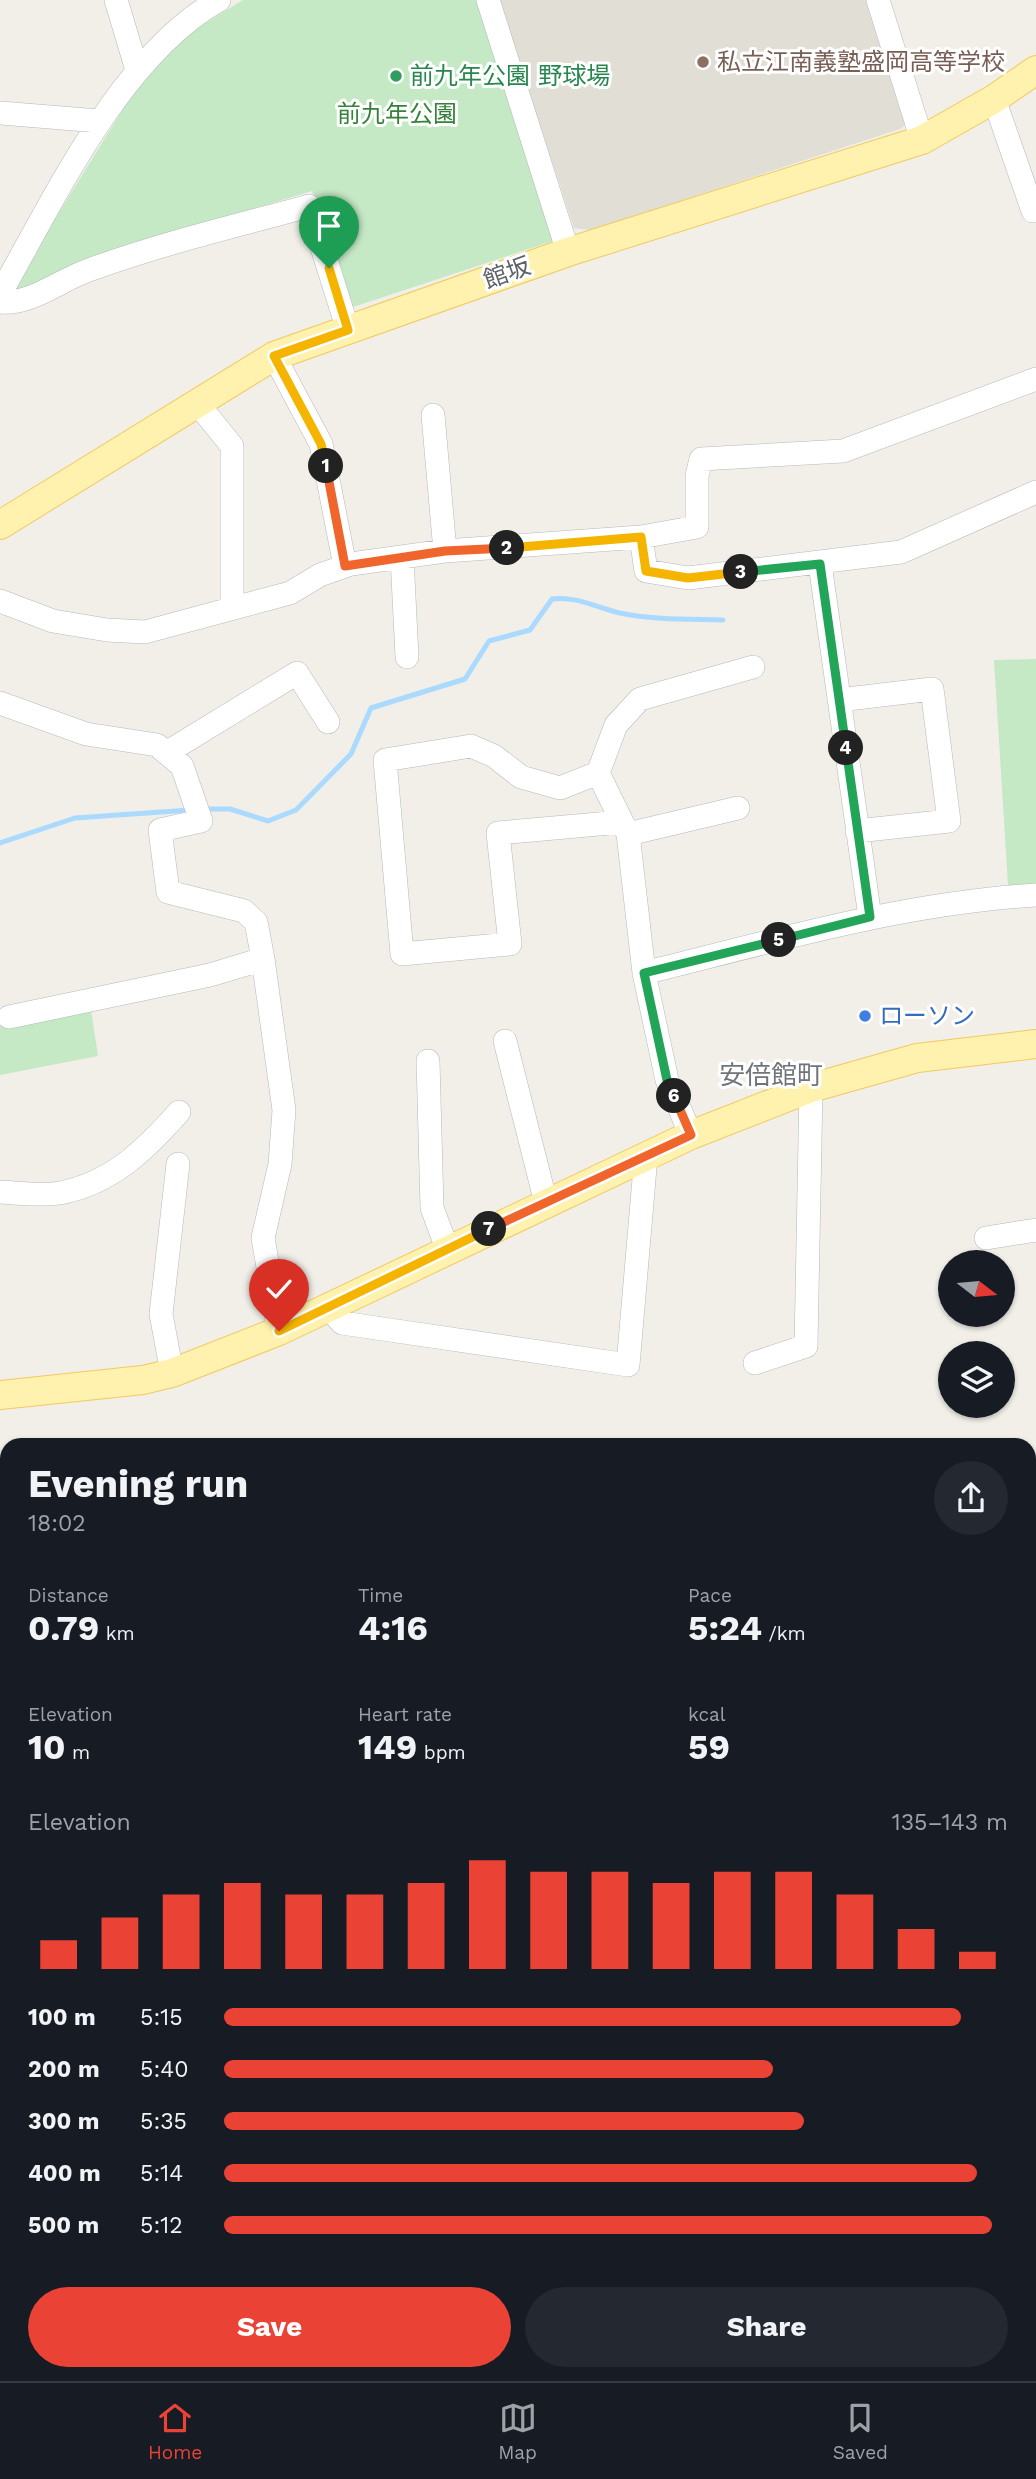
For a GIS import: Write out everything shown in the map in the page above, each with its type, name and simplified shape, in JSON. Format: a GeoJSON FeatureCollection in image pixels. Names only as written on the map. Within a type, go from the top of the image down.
{"type":"FeatureCollection","features":[{"type":"Feature","properties":{"kind":"main road","name":"館坂"},"geometry":{"type":"LineString","coordinates":[[0,525],[274,356],[568,252],[922,140],[994,99],[1036,70]]}},
{"type":"Feature","properties":{"kind":"main road"},"geometry":{"type":"LineString","coordinates":[[0,1395],[143,1381],[172,1373],[279,1331],[447,1248],[691,1135],[811,1088],[917,1058],[1036,1044]]}},
{"type":"Feature","properties":{"kind":"street"},"geometry":{"type":"LineString","coordinates":[[102,0],[116,0],[137,70]]}},
{"type":"Feature","properties":{"kind":"street"},"geometry":{"type":"LineString","coordinates":[[0,294],[99,121],[137,70],[202,9],[219,0]]}},
{"type":"Feature","properties":{"kind":"street"},"geometry":{"type":"LineString","coordinates":[[488,0],[568,252]]}},
{"type":"Feature","properties":{"kind":"street"},"geometry":{"type":"LineString","coordinates":[[878,0],[922,140]]}},
{"type":"Feature","properties":{"kind":"street"},"geometry":{"type":"LineString","coordinates":[[994,99],[1033,211],[1036,211]]}},
{"type":"Feature","properties":{"kind":"street"},"geometry":{"type":"LineString","coordinates":[[0,113],[99,121]]}},
{"type":"Feature","properties":{"kind":"street"},"geometry":{"type":"LineString","coordinates":[[0,302],[15,304],[87,271],[172,243],[309,206],[348,330]]}},
{"type":"Feature","properties":{"kind":"street"},"geometry":{"type":"LineString","coordinates":[[274,356],[321,444],[345,566]]}},
{"type":"Feature","properties":{"kind":"street"},"geometry":{"type":"LineString","coordinates":[[0,601],[53,621],[107,630],[145,632],[290,593],[320,575],[345,566],[445,551],[641,537],[697,527],[697,476],[701,459],[843,451],[1036,379]]}},
{"type":"Feature","properties":{"kind":"street"},"geometry":{"type":"LineString","coordinates":[[198,404],[232,446],[232,608]]}},
{"type":"Feature","properties":{"kind":"street"},"geometry":{"type":"LineString","coordinates":[[433,415],[445,551]]}},
{"type":"Feature","properties":{"kind":"street"},"geometry":{"type":"LineString","coordinates":[[641,537],[646,571],[688,578],[820,564],[901,552],[1036,492]]}},
{"type":"Feature","properties":{"kind":"street"},"geometry":{"type":"LineString","coordinates":[[402,557],[407,657]]}},
{"type":"Feature","properties":{"kind":"street"},"geometry":{"type":"LineString","coordinates":[[820,564],[870,917]]}},
{"type":"Feature","properties":{"kind":"street"},"geometry":{"type":"LineString","coordinates":[[691,1135],[667,1080],[644,973],[624,828],[598,772],[616,725],[640,699],[753,667]]}},
{"type":"Feature","properties":{"kind":"street"},"geometry":{"type":"LineString","coordinates":[[166,752],[297,673],[328,722]]}},
{"type":"Feature","properties":{"kind":"street"},"geometry":{"type":"LineString","coordinates":[[839,700],[932,689],[949,821],[857,831]]}},
{"type":"Feature","properties":{"kind":"street"},"geometry":{"type":"LineString","coordinates":[[0,703],[86,734],[157,746],[166,752],[182,766],[201,821],[160,830],[168,892],[244,911],[256,922],[284,1110],[280,1164],[263,1238],[279,1331]]}},
{"type":"Feature","properties":{"kind":"street"},"geometry":{"type":"LineString","coordinates":[[598,772],[560,788],[521,777],[494,756],[471,746],[385,760],[402,954],[510,944],[498,832],[624,828],[738,808]]}},
{"type":"Feature","properties":{"kind":"street"},"geometry":{"type":"LineString","coordinates":[[644,973],[870,917],[1001,897],[1036,895]]}},
{"type":"Feature","properties":{"kind":"street"},"geometry":{"type":"LineString","coordinates":[[9,1017],[210,975],[263,959]]}},
{"type":"Feature","properties":{"kind":"street"},"geometry":{"type":"LineString","coordinates":[[505,1041],[546,1203]]}},
{"type":"Feature","properties":{"kind":"street"},"geometry":{"type":"LineString","coordinates":[[428,1061],[432,1208],[447,1248]]}},
{"type":"Feature","properties":{"kind":"street"},"geometry":{"type":"LineString","coordinates":[[755,1363],[806,1346],[811,1088]]}},
{"type":"Feature","properties":{"kind":"street"},"geometry":{"type":"LineString","coordinates":[[0,1192],[59,1193],[103,1180],[142,1153],[179,1112]]}},
{"type":"Feature","properties":{"kind":"street"},"geometry":{"type":"LineString","coordinates":[[328,1307],[342,1323],[628,1366],[646,1156]]}},
{"type":"Feature","properties":{"kind":"street"},"geometry":{"type":"LineString","coordinates":[[172,1373],[161,1314],[178,1164]]}},
{"type":"Feature","properties":{"kind":"street"},"geometry":{"type":"LineString","coordinates":[[986,1238],[1036,1230]]}},
{"type":"Feature","properties":{"kind":"shaded area","name":"私立江南義塾盛岡高等学校"},"geometry":{"type":"Polygon","coordinates":[[[499,0],[868,0],[906,124],[900,129],[591,230],[574,228],[499,0]]]}},
{"type":"Feature","properties":{"kind":"green space","name":"前九年公園"},"geometry":{"type":"Polygon","coordinates":[[[243,0],[478,0],[553,241],[350,308],[312,191],[160,237],[8,295],[136,88],[176,41],[243,0]]]}},
{"type":"Feature","properties":{"kind":"green space"},"geometry":{"type":"Polygon","coordinates":[[[1036,659],[1036,884],[1008,885],[994,660],[1036,659]]]}},
{"type":"Feature","properties":{"kind":"green space"},"geometry":{"type":"Polygon","coordinates":[[[91,1010],[98,1056],[0,1075],[0,1026],[91,1010]]]}},
{"type":"Feature","properties":{"kind":"waterway"},"geometry":{"type":"LineString","coordinates":[[204,809],[230,809],[268,821],[296,810],[351,754],[371,708],[465,679],[489,641],[530,630],[552,599],[578,601],[645,617],[723,620]]}},
{"type":"Feature","properties":{"kind":"waterway"},"geometry":{"type":"LineString","coordinates":[[0,843],[75,818],[190,810]]}},
{"type":"Feature","properties":{"kind":"place","name":"私立江南義塾盛岡高等学校"},"geometry":{"type":"Point","coordinates":[703,62]}},
{"type":"Feature","properties":{"kind":"place","name":"前九年公園 野球場"},"geometry":{"type":"Point","coordinates":[396,76]}},
{"type":"Feature","properties":{"kind":"place","name":"ローソン"},"geometry":{"type":"Point","coordinates":[865,1016]}},
{"type":"Feature","properties":{"kind":"district","name":"安倍館町"},"geometry":{"type":"Point","coordinates":[771,1075]}},
{"type":"Feature","properties":{"kind":"route"},"geometry":{"type":"LineString","coordinates":[[279,1331],[447,1248],[691,1135],[667,1080],[644,973],[870,917],[820,564],[688,578],[646,571],[641,537],[445,551],[345,566],[321,444],[274,356],[348,330],[329,268]]}}]}
